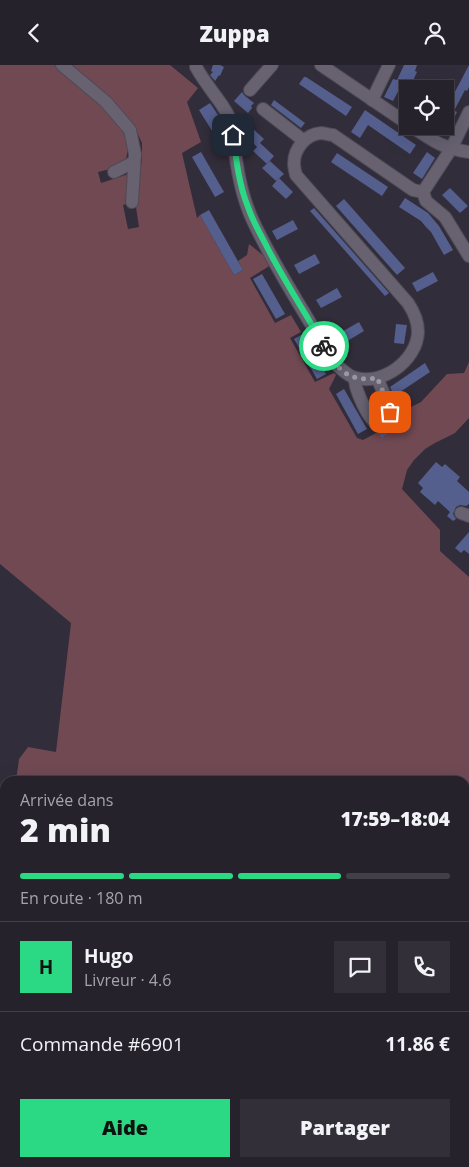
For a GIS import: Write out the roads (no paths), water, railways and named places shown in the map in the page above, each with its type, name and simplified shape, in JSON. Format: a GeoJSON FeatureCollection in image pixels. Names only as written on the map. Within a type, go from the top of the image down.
{"type":"FeatureCollection","features":[{"type":"Feature","properties":{"kind":"street"},"geometry":{"type":"LineString","coordinates":[[62,65],[106,102],[130,130],[135,154],[132,202]]}},
{"type":"Feature","properties":{"kind":"street"},"geometry":{"type":"LineString","coordinates":[[250,90],[272,65]]}},
{"type":"Feature","properties":{"kind":"street"},"geometry":{"type":"LineString","coordinates":[[321,65],[399,118]]}},
{"type":"Feature","properties":{"kind":"street"},"geometry":{"type":"LineString","coordinates":[[372,100],[389,65]]}},
{"type":"Feature","properties":{"kind":"street"},"geometry":{"type":"LineString","coordinates":[[193,66],[229,116],[238,168],[253,221],[332,360],[341,369],[355,378],[378,378],[398,368],[408,359],[418,333],[417,321],[414,311],[408,303],[296,175],[294,161],[297,149],[303,141],[311,136],[321,133],[333,135],[413,190],[423,192]]}},
{"type":"Feature","properties":{"kind":"street"},"geometry":{"type":"LineString","coordinates":[[263,109],[303,141]]}},
{"type":"Feature","properties":{"kind":"street"},"geometry":{"type":"LineString","coordinates":[[423,192],[451,149],[469,112]]}},
{"type":"Feature","properties":{"kind":"street"},"geometry":{"type":"LineString","coordinates":[[424,135],[434,142],[451,149],[469,152]]}},
{"type":"Feature","properties":{"kind":"street"},"geometry":{"type":"LineString","coordinates":[[114,172],[134,162]]}},
{"type":"Feature","properties":{"kind":"street"},"geometry":{"type":"LineString","coordinates":[[423,192],[426,201],[446,217],[469,256]]}},
{"type":"Feature","properties":{"kind":"street"},"geometry":{"type":"LineString","coordinates":[[355,378],[354,383],[361,399],[372,420],[378,423],[390,412],[390,406],[379,385],[378,378]]}}]}
